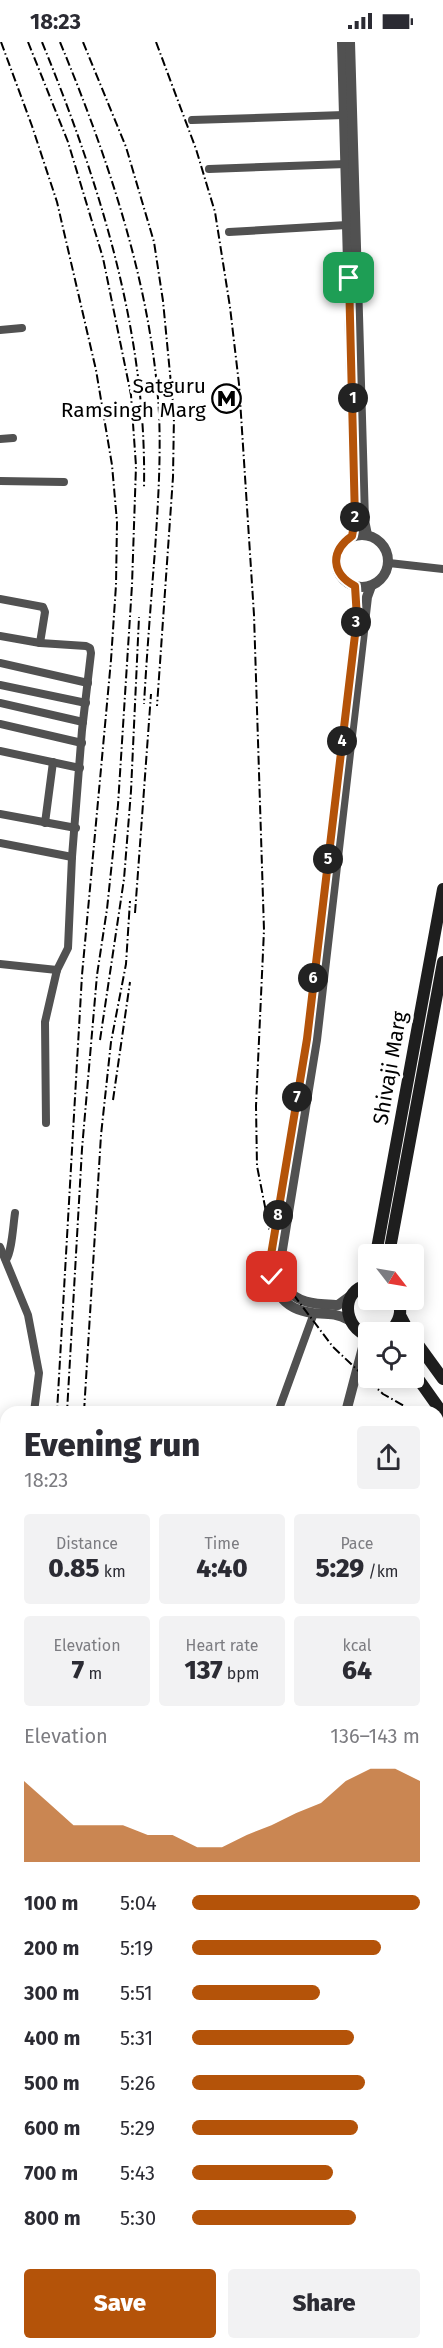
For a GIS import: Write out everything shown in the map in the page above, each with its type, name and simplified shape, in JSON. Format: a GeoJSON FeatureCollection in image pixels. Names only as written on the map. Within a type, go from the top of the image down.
{"type":"FeatureCollection","features":[{"type":"Feature","properties":{"kind":"main road","name":"Shivaji Marg"},"geometry":{"type":"LineString","coordinates":[[378,1244],[443,889]]}},
{"type":"Feature","properties":{"kind":"main road","name":"Shivaji Marg"},"geometry":{"type":"LineString","coordinates":[[391,1244],[443,962]]}},
{"type":"Feature","properties":{"kind":"main road"},"geometry":{"type":"LineString","coordinates":[[358,1289],[353,1293],[348,1306],[349,1320],[358,1331]]}},
{"type":"Feature","properties":{"kind":"main road"},"geometry":{"type":"LineString","coordinates":[[399,1310],[404,1322]]}},
{"type":"Feature","properties":{"kind":"main road"},"geometry":{"type":"LineString","coordinates":[[397,1322],[400,1315]]}},
{"type":"Feature","properties":{"kind":"main road"},"geometry":{"type":"LineString","coordinates":[[424,1353],[443,1379]]}},
{"type":"Feature","properties":{"kind":"main road"},"geometry":{"type":"LineString","coordinates":[[424,1387],[437,1406]]}},
{"type":"Feature","properties":{"kind":"street"},"geometry":{"type":"LineString","coordinates":[[342,42],[355,520],[352,536]]}},
{"type":"Feature","properties":{"kind":"street"},"geometry":{"type":"LineString","coordinates":[[350,42],[364,520],[367,535]]}},
{"type":"Feature","properties":{"kind":"street"},"geometry":{"type":"LineString","coordinates":[[192,120],[344,115]]}},
{"type":"Feature","properties":{"kind":"street"},"geometry":{"type":"LineString","coordinates":[[209,169],[346,164]]}},
{"type":"Feature","properties":{"kind":"street"},"geometry":{"type":"LineString","coordinates":[[229,232],[347,225]]}},
{"type":"Feature","properties":{"kind":"street"},"geometry":{"type":"LineString","coordinates":[[0,330],[22,328]]}},
{"type":"Feature","properties":{"kind":"street"},"geometry":{"type":"LineString","coordinates":[[0,438],[13,438]]}},
{"type":"Feature","properties":{"kind":"street"},"geometry":{"type":"LineString","coordinates":[[0,481],[64,482]]}},
{"type":"Feature","properties":{"kind":"street"},"geometry":{"type":"LineString","coordinates":[[367,535],[378,540],[386,550],[389,562],[386,572],[380,581],[371,586],[355,586],[345,581],[338,571],[336,559],[338,550],[352,536],[367,535]]}},
{"type":"Feature","properties":{"kind":"street"},"geometry":{"type":"LineString","coordinates":[[389,562],[443,569]]}},
{"type":"Feature","properties":{"kind":"street"},"geometry":{"type":"LineString","coordinates":[[349,1320],[336,1314],[314,1313],[287,1305],[277,1292],[270,1261],[307,1039],[357,618],[355,586]]}},
{"type":"Feature","properties":{"kind":"street"},"geometry":{"type":"LineString","coordinates":[[353,1293],[338,1305],[312,1304],[294,1296],[284,1285],[280,1262],[316,1040],[367,597],[371,586]]}},
{"type":"Feature","properties":{"kind":"street"},"geometry":{"type":"LineString","coordinates":[[0,600],[43,607],[45,612],[40,643]]}},
{"type":"Feature","properties":{"kind":"street"},"geometry":{"type":"LineString","coordinates":[[0,636],[90,648],[72,857],[68,948],[57,970],[45,1022],[46,1123]]}},
{"type":"Feature","properties":{"kind":"street"},"geometry":{"type":"LineString","coordinates":[[0,663],[88,683]]}},
{"type":"Feature","properties":{"kind":"street"},"geometry":{"type":"LineString","coordinates":[[0,685],[86,703]]}},
{"type":"Feature","properties":{"kind":"street"},"geometry":{"type":"LineString","coordinates":[[0,703],[83,722]]}},
{"type":"Feature","properties":{"kind":"street"},"geometry":{"type":"LineString","coordinates":[[0,724],[82,743]]}},
{"type":"Feature","properties":{"kind":"street"},"geometry":{"type":"LineString","coordinates":[[0,751],[80,768]]}},
{"type":"Feature","properties":{"kind":"street"},"geometry":{"type":"LineString","coordinates":[[45,823],[53,762]]}},
{"type":"Feature","properties":{"kind":"street"},"geometry":{"type":"LineString","coordinates":[[0,814],[76,828]]}},
{"type":"Feature","properties":{"kind":"street"},"geometry":{"type":"LineString","coordinates":[[0,843],[72,857]]}},
{"type":"Feature","properties":{"kind":"street"},"geometry":{"type":"LineString","coordinates":[[0,964],[57,970]]}},
{"type":"Feature","properties":{"kind":"street"},"geometry":{"type":"LineString","coordinates":[[6,1260],[11,1253],[10,1240],[15,1213]]}},
{"type":"Feature","properties":{"kind":"street"},"geometry":{"type":"LineString","coordinates":[[0,1247],[28,1315],[39,1377],[35,1406]]}},
{"type":"Feature","properties":{"kind":"street"},"geometry":{"type":"LineString","coordinates":[[280,1406],[314,1313]]}},
{"type":"Feature","properties":{"kind":"street"},"geometry":{"type":"LineString","coordinates":[[348,1406],[358,1371]]}},
{"type":"Feature","properties":{"kind":"railway"},"geometry":{"type":"LineString","coordinates":[[1,42],[57,202],[96,370],[112,465],[117,522],[111,660],[82,975],[57,1406]]}},
{"type":"Feature","properties":{"kind":"railway"},"geometry":{"type":"LineString","coordinates":[[28,42],[68,142],[103,258],[131,395],[136,466],[132,585],[118,805],[107,909],[97,975],[82,1149],[67,1406]]}},
{"type":"Feature","properties":{"kind":"railway"},"geometry":{"type":"LineString","coordinates":[[42,42],[83,150],[116,260],[137,373],[143,430],[144,488]]}},
{"type":"Feature","properties":{"kind":"railway"},"geometry":{"type":"LineString","coordinates":[[60,42],[95,131],[125,224],[147,318],[155,366],[159,413],[159,482],[144,704]]}},
{"type":"Feature","properties":{"kind":"railway"},"geometry":{"type":"LineString","coordinates":[[83,42],[126,147],[154,242],[163,301],[174,415],[173,477],[157,706]]}},
{"type":"Feature","properties":{"kind":"railway"},"geometry":{"type":"LineString","coordinates":[[156,42],[196,149],[215,212],[239,384],[254,615],[264,930],[256,1106],[257,1166],[270,1232],[293,1294],[333,1347],[383,1394],[404,1406]]}},
{"type":"Feature","properties":{"kind":"railway"},"geometry":{"type":"LineString","coordinates":[[100,1040],[124,879],[131,791],[139,617]]}},
{"type":"Feature","properties":{"kind":"railway"},"geometry":{"type":"LineString","coordinates":[[135,913],[151,694]]}},
{"type":"Feature","properties":{"kind":"railway"},"geometry":{"type":"LineString","coordinates":[[84,1406],[101,1135],[111,1042],[126,964],[130,901]]}},
{"type":"Feature","properties":{"kind":"railway"},"geometry":{"type":"LineString","coordinates":[[113,1100],[130,982]]}},
{"type":"Feature","properties":{"kind":"place","name":"Satguru Ramsingh Marg"},"geometry":{"type":"Point","coordinates":[227,398]}},
{"type":"Feature","properties":{"kind":"route"},"geometry":{"type":"LineString","coordinates":[[272,1277],[270,1261],[307,1039],[357,618],[355,586],[345,581],[338,571],[336,559],[338,550],[352,536],[355,520],[349,278]]}}]}
